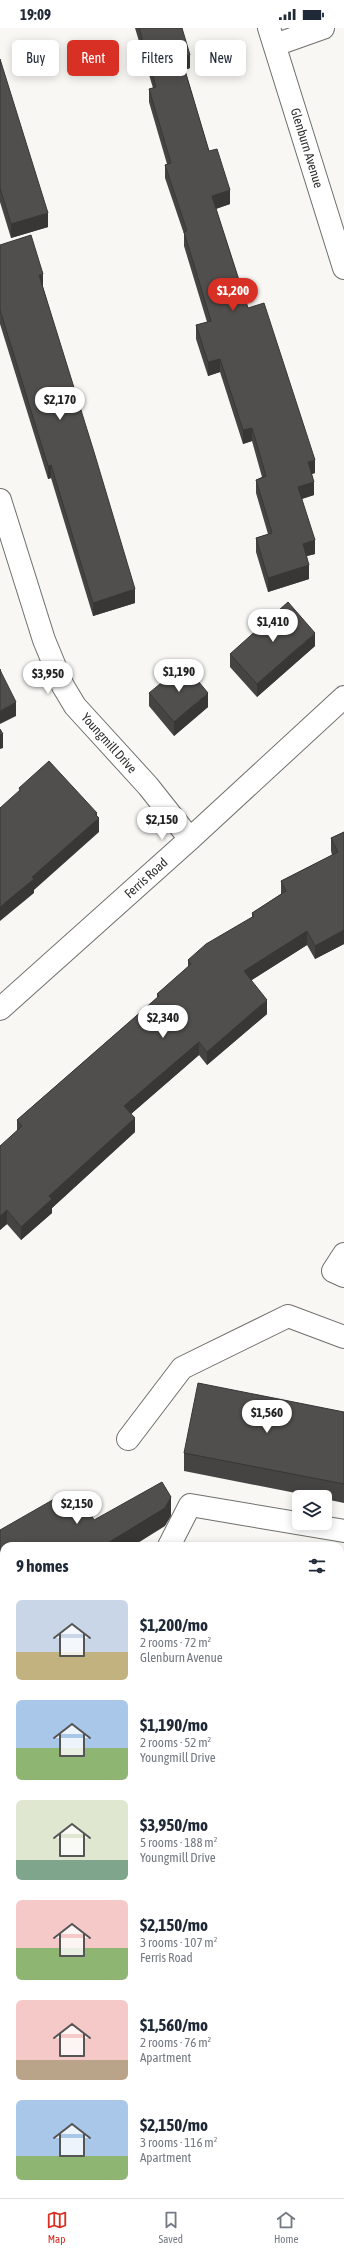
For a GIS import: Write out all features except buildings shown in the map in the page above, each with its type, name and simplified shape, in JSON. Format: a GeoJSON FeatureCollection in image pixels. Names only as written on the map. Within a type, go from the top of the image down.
{"type":"FeatureCollection","features":[{"type":"Feature","properties":{"kind":"street"},"geometry":{"type":"LineString","coordinates":[[272,36],[323,28]]}},
{"type":"Feature","properties":{"kind":"street","name":"Glenburn Avenue"},"geometry":{"type":"LineString","coordinates":[[272,36],[344,268]]}},
{"type":"Feature","properties":{"kind":"street","name":"Youngmill Drive"},"geometry":{"type":"LineString","coordinates":[[0,500],[44,640],[63,686],[75,706],[148,786],[190,839]]}},
{"type":"Feature","properties":{"kind":"street","name":"Ferris Road"},"geometry":{"type":"LineString","coordinates":[[0,1009],[190,839],[344,697]]}},
{"type":"Feature","properties":{"kind":"street"},"geometry":{"type":"LineString","coordinates":[[344,1254],[333,1271],[344,1276]]}},
{"type":"Feature","properties":{"kind":"street"},"geometry":{"type":"LineString","coordinates":[[128,1439],[182,1368],[288,1316],[344,1337]]}},
{"type":"Feature","properties":{"kind":"street"},"geometry":{"type":"LineString","coordinates":[[171,1542],[190,1505],[344,1531]]}}]}
